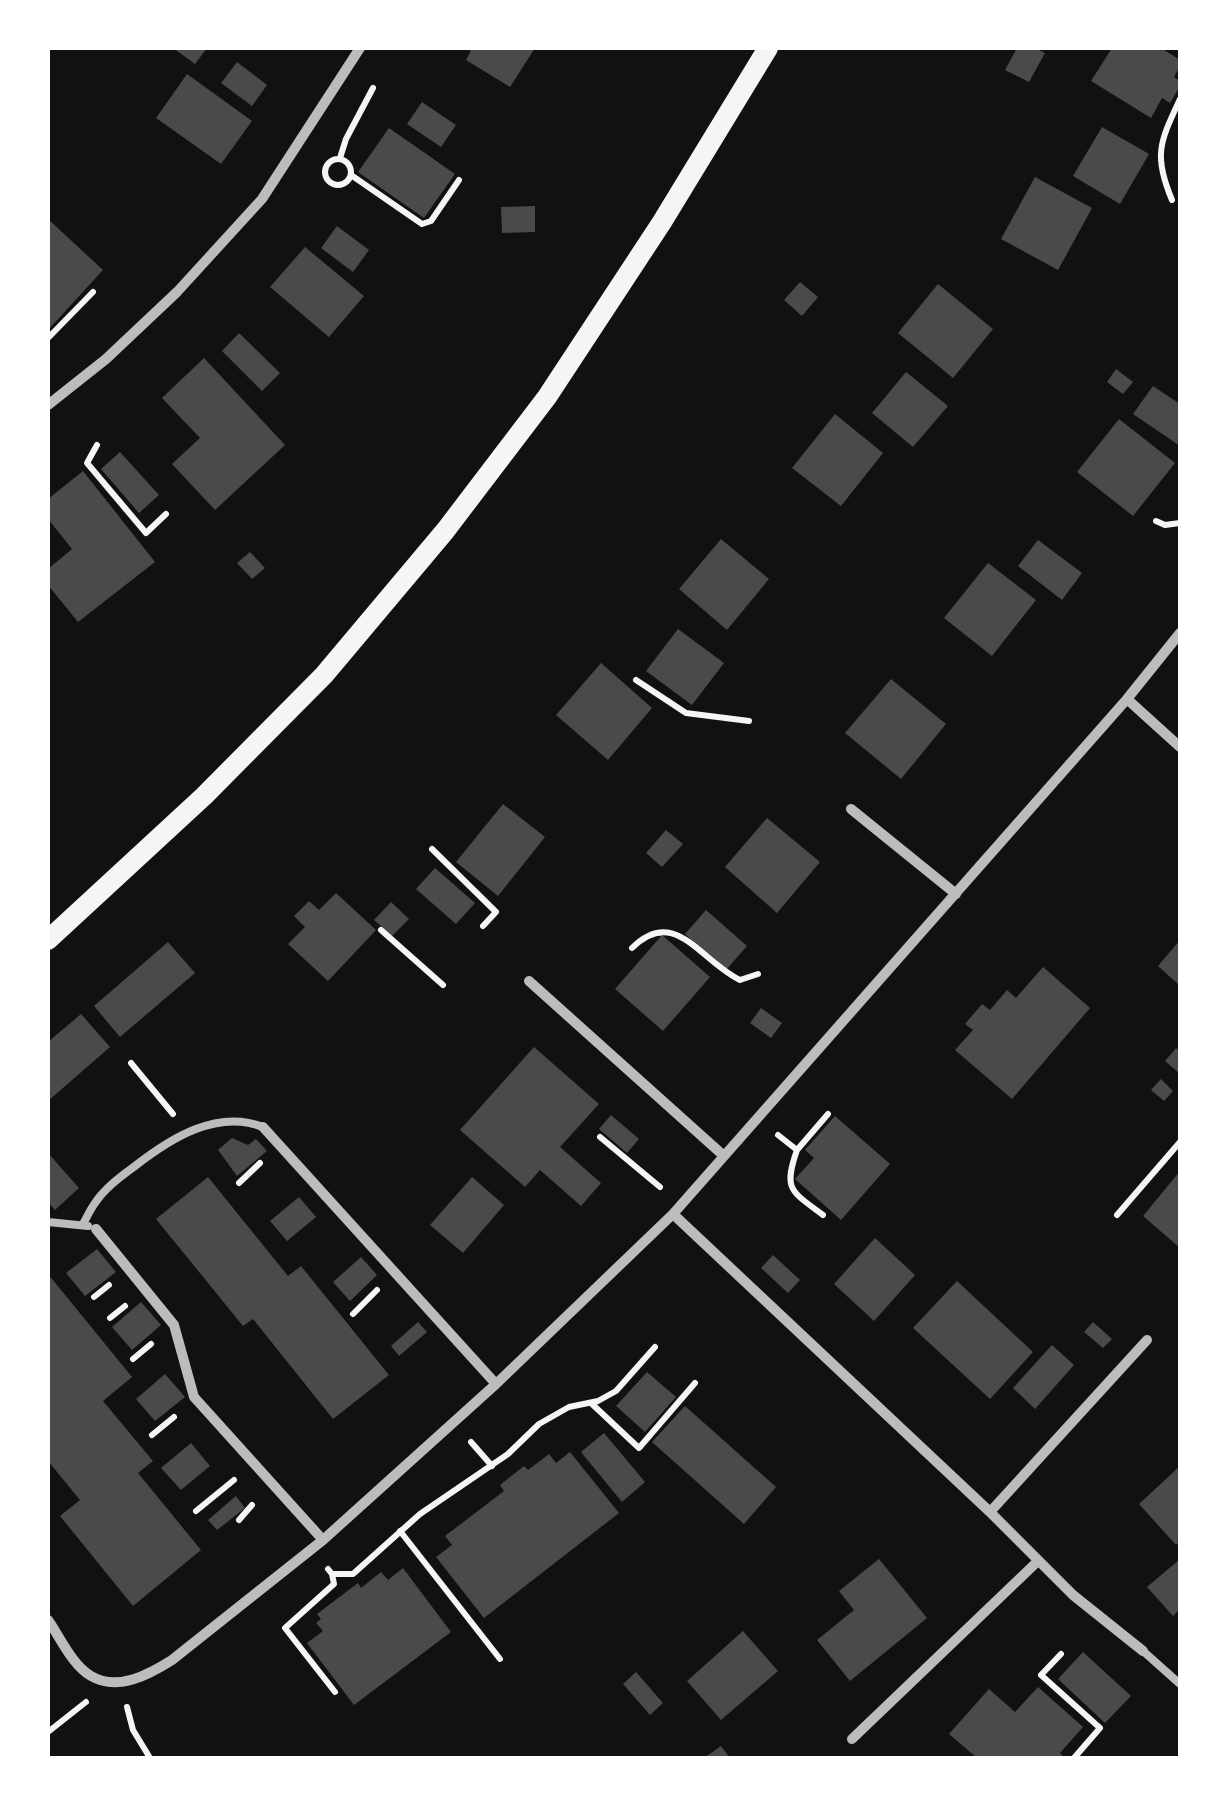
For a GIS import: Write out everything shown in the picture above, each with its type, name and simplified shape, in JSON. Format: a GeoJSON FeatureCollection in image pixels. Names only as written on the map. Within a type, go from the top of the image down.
{"type":"FeatureCollection","features":[{"type":"Feature","properties":{"kind":"main road"},"geometry":{"type":"LineString","coordinates":[[48,940],[204,796],[324,675],[445,532],[547,397],[662,222],[768,48]]}},
{"type":"Feature","properties":{"kind":"street"},"geometry":{"type":"LineString","coordinates":[[48,405],[106,359],[176,292],[262,199],[360,48]]}},
{"type":"Feature","properties":{"kind":"street"},"geometry":{"type":"LineString","coordinates":[[48,1620],[76,1661],[92,1676],[112,1682],[132,1680],[162,1666],[323,1540],[496,1384],[677,1209],[1127,699],[1180,632]]}},
{"type":"Feature","properties":{"kind":"street"},"geometry":{"type":"LineString","coordinates":[[1127,699],[1180,747]]}},
{"type":"Feature","properties":{"kind":"street"},"geometry":{"type":"LineString","coordinates":[[851,809],[956,894]]}},
{"type":"Feature","properties":{"kind":"street"},"geometry":{"type":"LineString","coordinates":[[529,982],[724,1156]]}},
{"type":"Feature","properties":{"kind":"street"},"geometry":{"type":"LineString","coordinates":[[264,1127],[496,1384]]}},
{"type":"Feature","properties":{"kind":"street"},"geometry":{"type":"LineString","coordinates":[[677,1209],[1038,1562],[1143,1651]]}},
{"type":"Feature","properties":{"kind":"street"},"geometry":{"type":"LineString","coordinates":[[96,1229],[174,1325],[194,1397],[323,1540]]}},
{"type":"Feature","properties":{"kind":"street"},"geometry":{"type":"LineString","coordinates":[[990,1512],[1147,1340]]}},
{"type":"Feature","properties":{"kind":"street"},"geometry":{"type":"LineString","coordinates":[[852,1739],[1038,1562]]}},
{"type":"Feature","properties":{"kind":"lane"},"geometry":{"type":"LineString","coordinates":[[83,1224],[112,1184],[182,1134],[200,1126],[248,1121],[264,1127]]}},
{"type":"Feature","properties":{"kind":"lane"},"geometry":{"type":"LineString","coordinates":[[48,1222],[83,1224],[96,1229]]}},
{"type":"Feature","properties":{"kind":"lane"},"geometry":{"type":"LineString","coordinates":[[1143,1651],[1180,1684]]}},
{"type":"Feature","properties":{"kind":"path"},"geometry":{"type":"LineString","coordinates":[[340,158],[346,138],[373,88]]}},
{"type":"Feature","properties":{"kind":"path"},"geometry":{"type":"LineString","coordinates":[[1172,200],[1162,176],[1161,141],[1179,97]]}},
{"type":"Feature","properties":{"kind":"path"},"geometry":{"type":"LineString","coordinates":[[340,158],[350,164],[351,175],[341,185],[327,179],[325,172],[332,160],[340,158]]}},
{"type":"Feature","properties":{"kind":"path"},"geometry":{"type":"LineString","coordinates":[[351,175],[422,224],[431,221],[459,180]]}},
{"type":"Feature","properties":{"kind":"path"},"geometry":{"type":"LineString","coordinates":[[48,338],[93,292]]}},
{"type":"Feature","properties":{"kind":"path"},"geometry":{"type":"LineString","coordinates":[[98,445],[86,463],[146,534],[166,514]]}},
{"type":"Feature","properties":{"kind":"path"},"geometry":{"type":"LineString","coordinates":[[1156,521],[1180,524]]}},
{"type":"Feature","properties":{"kind":"path"},"geometry":{"type":"LineString","coordinates":[[636,680],[686,713],[749,721]]}},
{"type":"Feature","properties":{"kind":"path"},"geometry":{"type":"LineString","coordinates":[[432,848],[496,912],[483,926]]}},
{"type":"Feature","properties":{"kind":"path"},"geometry":{"type":"LineString","coordinates":[[380,930],[443,985]]}},
{"type":"Feature","properties":{"kind":"path"},"geometry":{"type":"LineString","coordinates":[[632,948],[644,936],[662,930],[678,934],[740,980],[758,974]]}},
{"type":"Feature","properties":{"kind":"path"},"geometry":{"type":"LineString","coordinates":[[131,1063],[172,1111],[182,1134]]}},
{"type":"Feature","properties":{"kind":"path"},"geometry":{"type":"LineString","coordinates":[[823,1215],[798,1197],[789,1183],[789,1172],[797,1150],[828,1114]]}},
{"type":"Feature","properties":{"kind":"path"},"geometry":{"type":"LineString","coordinates":[[757,1118],[797,1150]]}},
{"type":"Feature","properties":{"kind":"path"},"geometry":{"type":"LineString","coordinates":[[600,1137],[677,1209]]}},
{"type":"Feature","properties":{"kind":"path"},"geometry":{"type":"LineString","coordinates":[[1118,1215],[1180,1142]]}},
{"type":"Feature","properties":{"kind":"path"},"geometry":{"type":"LineString","coordinates":[[332,1574],[353,1574],[420,1514],[508,1454],[538,1424],[569,1407],[598,1402],[616,1390],[655,1348]]}},
{"type":"Feature","properties":{"kind":"path"},"geometry":{"type":"LineString","coordinates":[[591,1403],[639,1448],[695,1383]]}},
{"type":"Feature","properties":{"kind":"path"},"geometry":{"type":"LineString","coordinates":[[196,1510],[254,1463]]}},
{"type":"Feature","properties":{"kind":"path"},"geometry":{"type":"LineString","coordinates":[[232,1482],[253,1506],[239,1520]]}},
{"type":"Feature","properties":{"kind":"path"},"geometry":{"type":"LineString","coordinates":[[400,1531],[500,1659]]}},
{"type":"Feature","properties":{"kind":"path"},"geometry":{"type":"LineString","coordinates":[[309,1551],[332,1574],[334,1584],[286,1628],[335,1692]]}},
{"type":"Feature","properties":{"kind":"path"},"geometry":{"type":"LineString","coordinates":[[1062,1654],[1041,1675],[1100,1728],[1074,1758]]}},
{"type":"Feature","properties":{"kind":"path"},"geometry":{"type":"LineString","coordinates":[[48,1732],[112,1682],[126,1704],[132,1730],[150,1758]]}},
{"type":"Feature","properties":{"kind":"building"},"geometry":{"type":"Polygon","coordinates":[[[173,48],[207,48],[195,64],[173,48]]]}},
{"type":"Feature","properties":{"kind":"building"},"geometry":{"type":"Polygon","coordinates":[[[465,48],[535,48],[510,87],[466,60],[471,51],[465,48]]]}},
{"type":"Feature","properties":{"kind":"building"},"geometry":{"type":"Polygon","coordinates":[[[1017,48],[1035,48],[1045,53],[1029,82],[1005,70],[1017,48]]]}},
{"type":"Feature","properties":{"kind":"building"},"geometry":{"type":"Polygon","coordinates":[[[1112,48],[1161,48],[1180,60],[1174,77],[1180,86],[1170,103],[1162,98],[1151,118],[1091,81],[1112,48]]]}},
{"type":"Feature","properties":{"kind":"building"},"geometry":{"type":"Polygon","coordinates":[[[237,62],[267,85],[252,106],[221,83],[237,62]]]}},
{"type":"Feature","properties":{"kind":"building"},"geometry":{"type":"Polygon","coordinates":[[[187,74],[252,121],[221,164],[156,118],[187,74]]]}},
{"type":"Feature","properties":{"kind":"building"},"geometry":{"type":"Polygon","coordinates":[[[422,102],[456,125],[441,147],[407,124],[422,102]]]}},
{"type":"Feature","properties":{"kind":"building"},"geometry":{"type":"Polygon","coordinates":[[[1102,127],[1149,154],[1120,204],[1073,176],[1102,127]]]}},
{"type":"Feature","properties":{"kind":"building"},"geometry":{"type":"Polygon","coordinates":[[[389,128],[455,174],[424,218],[358,172],[389,128]]]}},
{"type":"Feature","properties":{"kind":"building"},"geometry":{"type":"Polygon","coordinates":[[[1035,177],[1092,208],[1058,270],[1001,239],[1035,177]]]}},
{"type":"Feature","properties":{"kind":"building"},"geometry":{"type":"Polygon","coordinates":[[[535,206],[535,232],[502,233],[501,207],[535,206]]]}},
{"type":"Feature","properties":{"kind":"building"},"geometry":{"type":"Polygon","coordinates":[[[48,219],[103,270],[48,330],[48,219]]]}},
{"type":"Feature","properties":{"kind":"building"},"geometry":{"type":"Polygon","coordinates":[[[337,226],[369,250],[353,272],[321,248],[337,226]]]}},
{"type":"Feature","properties":{"kind":"building"},"geometry":{"type":"Polygon","coordinates":[[[305,247],[364,296],[329,337],[270,287],[305,247]]]}},
{"type":"Feature","properties":{"kind":"building"},"geometry":{"type":"Polygon","coordinates":[[[800,282],[818,297],[802,316],[784,300],[800,282]]]}},
{"type":"Feature","properties":{"kind":"building"},"geometry":{"type":"Polygon","coordinates":[[[938,284],[993,329],[953,378],[898,333],[938,284]]]}},
{"type":"Feature","properties":{"kind":"building"},"geometry":{"type":"Polygon","coordinates":[[[239,333],[280,373],[262,391],[222,351],[239,333]]]}},
{"type":"Feature","properties":{"kind":"building"},"geometry":{"type":"Polygon","coordinates":[[[204,358],[285,445],[215,510],[172,464],[200,438],[162,398],[204,358]]]}},
{"type":"Feature","properties":{"kind":"building"},"geometry":{"type":"Polygon","coordinates":[[[1116,369],[1133,382],[1123,394],[1107,382],[1116,369]]]}},
{"type":"Feature","properties":{"kind":"building"},"geometry":{"type":"Polygon","coordinates":[[[906,372],[948,406],[913,447],[872,413],[906,372]]]}},
{"type":"Feature","properties":{"kind":"building"},"geometry":{"type":"Polygon","coordinates":[[[1153,386],[1180,404],[1180,446],[1133,414],[1153,386]]]}},
{"type":"Feature","properties":{"kind":"building"},"geometry":{"type":"Polygon","coordinates":[[[835,414],[883,453],[841,506],[792,468],[835,414]]]}},
{"type":"Feature","properties":{"kind":"building"},"geometry":{"type":"Polygon","coordinates":[[[1119,419],[1175,463],[1133,516],[1077,472],[1119,419]]]}},
{"type":"Feature","properties":{"kind":"building"},"geometry":{"type":"Polygon","coordinates":[[[120,452],[159,495],[139,513],[101,469],[120,452]]]}},
{"type":"Feature","properties":{"kind":"building"},"geometry":{"type":"Polygon","coordinates":[[[83,471],[155,562],[78,622],[48,585],[48,569],[72,549],[48,519],[48,499],[83,471]]]}},
{"type":"Feature","properties":{"kind":"building"},"geometry":{"type":"Polygon","coordinates":[[[721,539],[769,579],[727,630],[679,589],[721,539]]]}},
{"type":"Feature","properties":{"kind":"building"},"geometry":{"type":"Polygon","coordinates":[[[1038,540],[1082,573],[1062,600],[1018,566],[1038,540]]]}},
{"type":"Feature","properties":{"kind":"building"},"geometry":{"type":"Polygon","coordinates":[[[250,552],[265,568],[252,579],[237,563],[250,552]]]}},
{"type":"Feature","properties":{"kind":"building"},"geometry":{"type":"Polygon","coordinates":[[[988,563],[1036,600],[992,656],[944,618],[988,563]]]}},
{"type":"Feature","properties":{"kind":"building"},"geometry":{"type":"Polygon","coordinates":[[[678,629],[724,663],[692,705],[646,671],[678,629]]]}},
{"type":"Feature","properties":{"kind":"building"},"geometry":{"type":"Polygon","coordinates":[[[601,663],[652,708],[608,760],[556,715],[601,663]]]}},
{"type":"Feature","properties":{"kind":"building"},"geometry":{"type":"Polygon","coordinates":[[[891,679],[946,724],[901,779],[845,733],[891,679]]]}},
{"type":"Feature","properties":{"kind":"building"},"geometry":{"type":"Polygon","coordinates":[[[503,804],[545,837],[498,896],[456,862],[503,804]]]}},
{"type":"Feature","properties":{"kind":"building"},"geometry":{"type":"Polygon","coordinates":[[[767,818],[820,862],[777,913],[725,867],[767,818]]]}},
{"type":"Feature","properties":{"kind":"building"},"geometry":{"type":"Polygon","coordinates":[[[666,830],[683,844],[662,867],[646,853],[666,830]]]}},
{"type":"Feature","properties":{"kind":"building"},"geometry":{"type":"Polygon","coordinates":[[[435,868],[475,903],[456,924],[416,889],[435,868]]]}},
{"type":"Feature","properties":{"kind":"building"},"geometry":{"type":"Polygon","coordinates":[[[336,893],[376,930],[328,981],[288,944],[305,927],[294,916],[309,901],[319,910],[336,893]]]}},
{"type":"Feature","properties":{"kind":"building"},"geometry":{"type":"Polygon","coordinates":[[[391,902],[409,919],[392,936],[374,920],[391,902]]]}},
{"type":"Feature","properties":{"kind":"building"},"geometry":{"type":"Polygon","coordinates":[[[706,910],[747,946],[726,970],[685,934],[706,910]]]}},
{"type":"Feature","properties":{"kind":"building"},"geometry":{"type":"Polygon","coordinates":[[[662,935],[710,977],[663,1031],[615,989],[662,935]]]}},
{"type":"Feature","properties":{"kind":"building"},"geometry":{"type":"Polygon","coordinates":[[[1180,940],[1180,986],[1158,966],[1180,940]]]}},
{"type":"Feature","properties":{"kind":"building"},"geometry":{"type":"Polygon","coordinates":[[[168,942],[195,973],[120,1037],[94,1006],[168,942]]]}},
{"type":"Feature","properties":{"kind":"building"},"geometry":{"type":"Polygon","coordinates":[[[1043,967],[1090,1008],[1012,1099],[955,1050],[973,1030],[965,1024],[982,1004],[990,1010],[1007,990],[1016,998],[1043,967]]]}},
{"type":"Feature","properties":{"kind":"building"},"geometry":{"type":"Polygon","coordinates":[[[761,1008],[782,1023],[771,1038],[750,1023],[761,1008]]]}},
{"type":"Feature","properties":{"kind":"building"},"geometry":{"type":"Polygon","coordinates":[[[81,1014],[110,1047],[48,1101],[48,1042],[81,1014]]]}},
{"type":"Feature","properties":{"kind":"building"},"geometry":{"type":"Polygon","coordinates":[[[534,1047],[599,1104],[560,1147],[601,1183],[581,1206],[540,1170],[525,1187],[460,1130],[534,1047]]]}},
{"type":"Feature","properties":{"kind":"building"},"geometry":{"type":"Polygon","coordinates":[[[1176,1048],[1180,1052],[1180,1074],[1165,1061],[1176,1048]]]}},
{"type":"Feature","properties":{"kind":"building"},"geometry":{"type":"Polygon","coordinates":[[[1161,1079],[1173,1091],[1164,1101],[1151,1090],[1161,1079]]]}},
{"type":"Feature","properties":{"kind":"building"},"geometry":{"type":"Polygon","coordinates":[[[611,1115],[639,1139],[627,1153],[599,1129],[611,1115]]]}},
{"type":"Feature","properties":{"kind":"building"},"geometry":{"type":"Polygon","coordinates":[[[835,1116],[890,1164],[841,1220],[795,1179],[814,1158],[805,1150],[835,1116]]]}},
{"type":"Feature","properties":{"kind":"building"},"geometry":{"type":"Polygon","coordinates":[[[232,1138],[248,1145],[256,1139],[267,1151],[237,1176],[218,1150],[232,1138]]]}},
{"type":"Feature","properties":{"kind":"building"},"geometry":{"type":"Polygon","coordinates":[[[48,1153],[79,1188],[55,1210],[48,1202],[48,1153]]]}},
{"type":"Feature","properties":{"kind":"building"},"geometry":{"type":"Polygon","coordinates":[[[1180,1171],[1180,1248],[1143,1216],[1180,1171]]]}},
{"type":"Feature","properties":{"kind":"building"},"geometry":{"type":"Polygon","coordinates":[[[208,1177],[288,1276],[301,1266],[389,1375],[333,1419],[253,1319],[243,1326],[156,1219],[208,1177]]]}},
{"type":"Feature","properties":{"kind":"building"},"geometry":{"type":"Polygon","coordinates":[[[472,1177],[504,1205],[463,1253],[430,1225],[472,1177]]]}},
{"type":"Feature","properties":{"kind":"building"},"geometry":{"type":"Polygon","coordinates":[[[299,1197],[316,1217],[287,1241],[270,1221],[299,1197]]]}},
{"type":"Feature","properties":{"kind":"building"},"geometry":{"type":"Polygon","coordinates":[[[875,1238],[915,1275],[874,1321],[834,1284],[875,1238]]]}},
{"type":"Feature","properties":{"kind":"building"},"geometry":{"type":"Polygon","coordinates":[[[97,1249],[116,1272],[85,1296],[66,1273],[97,1249]]]}},
{"type":"Feature","properties":{"kind":"building"},"geometry":{"type":"Polygon","coordinates":[[[773,1255],[800,1280],[788,1293],[761,1268],[773,1255]]]}},
{"type":"Feature","properties":{"kind":"building"},"geometry":{"type":"Polygon","coordinates":[[[361,1257],[377,1275],[350,1301],[333,1282],[361,1257]]]}},
{"type":"Feature","properties":{"kind":"building"},"geometry":{"type":"Polygon","coordinates":[[[48,1274],[132,1377],[103,1401],[153,1461],[138,1473],[201,1550],[133,1606],[60,1516],[80,1500],[48,1461],[48,1274]]]}},
{"type":"Feature","properties":{"kind":"building"},"geometry":{"type":"Polygon","coordinates":[[[957,1281],[1033,1352],[990,1399],[913,1328],[957,1281]]]}},
{"type":"Feature","properties":{"kind":"building"},"geometry":{"type":"Polygon","coordinates":[[[141,1302],[161,1325],[132,1350],[112,1327],[141,1302]]]}},
{"type":"Feature","properties":{"kind":"building"},"geometry":{"type":"Polygon","coordinates":[[[418,1322],[427,1332],[399,1356],[391,1346],[418,1322]]]}},
{"type":"Feature","properties":{"kind":"building"},"geometry":{"type":"Polygon","coordinates":[[[1093,1322],[1112,1339],[1103,1348],[1084,1332],[1093,1322]]]}},
{"type":"Feature","properties":{"kind":"building"},"geometry":{"type":"Polygon","coordinates":[[[1052,1345],[1074,1365],[1035,1409],[1013,1388],[1052,1345]]]}},
{"type":"Feature","properties":{"kind":"building"},"geometry":{"type":"Polygon","coordinates":[[[647,1372],[676,1397],[645,1432],[616,1406],[647,1372]]]}},
{"type":"Feature","properties":{"kind":"building"},"geometry":{"type":"Polygon","coordinates":[[[165,1374],[185,1397],[155,1421],[136,1399],[165,1374]]]}},
{"type":"Feature","properties":{"kind":"building"},"geometry":{"type":"Polygon","coordinates":[[[685,1406],[776,1487],[744,1524],[652,1442],[685,1406]]]}},
{"type":"Feature","properties":{"kind":"building"},"geometry":{"type":"Polygon","coordinates":[[[604,1433],[645,1482],[622,1502],[581,1452],[604,1433]]]}},
{"type":"Feature","properties":{"kind":"building"},"geometry":{"type":"Polygon","coordinates":[[[191,1443],[210,1466],[181,1490],[161,1468],[191,1443]]]}},
{"type":"Feature","properties":{"kind":"building"},"geometry":{"type":"Polygon","coordinates":[[[570,1452],[619,1513],[484,1618],[436,1557],[452,1545],[445,1536],[504,1491],[500,1485],[524,1466],[528,1470],[549,1454],[556,1463],[570,1452]]]}},
{"type":"Feature","properties":{"kind":"building"},"geometry":{"type":"Polygon","coordinates":[[[1180,1466],[1180,1541],[1176,1545],[1139,1504],[1180,1466]]]}},
{"type":"Feature","properties":{"kind":"building"},"geometry":{"type":"Polygon","coordinates":[[[236,1496],[245,1508],[217,1530],[208,1520],[236,1496]]]}},
{"type":"Feature","properties":{"kind":"building"},"geometry":{"type":"Polygon","coordinates":[[[879,1559],[927,1618],[850,1681],[817,1640],[854,1610],[839,1591],[879,1559]]]}},
{"type":"Feature","properties":{"kind":"building"},"geometry":{"type":"Polygon","coordinates":[[[1180,1559],[1180,1609],[1173,1616],[1147,1587],[1180,1559]]]}},
{"type":"Feature","properties":{"kind":"building"},"geometry":{"type":"Polygon","coordinates":[[[403,1568],[451,1632],[354,1705],[307,1643],[323,1631],[316,1623],[321,1619],[317,1614],[358,1583],[361,1588],[381,1572],[388,1580],[403,1568]]]}},
{"type":"Feature","properties":{"kind":"building"},"geometry":{"type":"Polygon","coordinates":[[[743,1631],[778,1671],[721,1720],[687,1681],[743,1631]]]}},
{"type":"Feature","properties":{"kind":"building"},"geometry":{"type":"Polygon","coordinates":[[[1083,1652],[1131,1696],[1105,1723],[1058,1679],[1083,1652]]]}},
{"type":"Feature","properties":{"kind":"building"},"geometry":{"type":"Polygon","coordinates":[[[636,1672],[663,1703],[650,1715],[623,1684],[636,1672]]]}},
{"type":"Feature","properties":{"kind":"building"},"geometry":{"type":"Polygon","coordinates":[[[1038,1687],[1083,1727],[1060,1753],[1065,1758],[977,1758],[949,1734],[989,1689],[1015,1712],[1038,1687]]]}},
{"type":"Feature","properties":{"kind":"building"},"geometry":{"type":"Polygon","coordinates":[[[721,1746],[730,1758],[704,1758],[721,1746]]]}}]}
